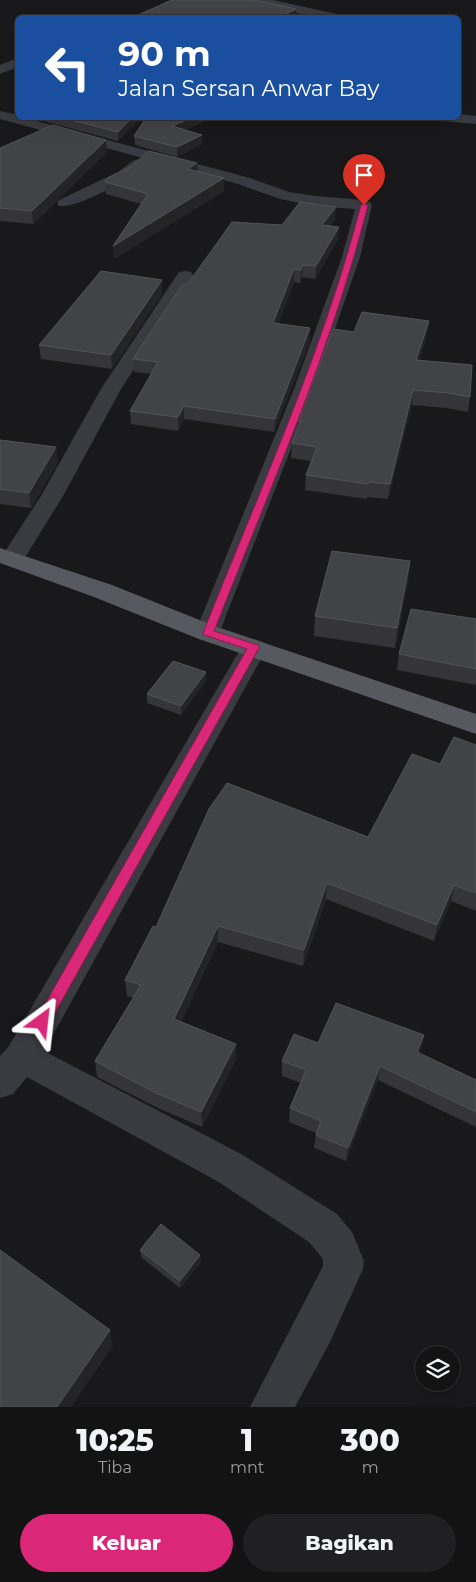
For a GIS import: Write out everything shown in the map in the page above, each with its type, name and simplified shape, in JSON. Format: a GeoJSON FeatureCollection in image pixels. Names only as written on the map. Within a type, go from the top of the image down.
{"type":"FeatureCollection","features":[{"type":"Feature","properties":{"kind":"main road"},"geometry":{"type":"LineString","coordinates":[[6,557],[104,591],[208,633],[476,724]]}},
{"type":"Feature","properties":{"kind":"street"},"geometry":{"type":"LineString","coordinates":[[258,0],[323,15]]}},
{"type":"Feature","properties":{"kind":"street"},"geometry":{"type":"LineString","coordinates":[[0,70],[15,55]]}},
{"type":"Feature","properties":{"kind":"street"},"geometry":{"type":"LineString","coordinates":[[0,115],[15,119]]}},
{"type":"Feature","properties":{"kind":"street"},"geometry":{"type":"LineString","coordinates":[[461,119],[476,120]]}},
{"type":"Feature","properties":{"kind":"street"},"geometry":{"type":"LineString","coordinates":[[18,120],[244,181],[286,196],[315,201],[364,205],[351,257],[304,389],[208,633]]}},
{"type":"Feature","properties":{"kind":"street"},"geometry":{"type":"LineString","coordinates":[[35,138],[53,130]]}},
{"type":"Feature","properties":{"kind":"street"},"geometry":{"type":"LineString","coordinates":[[66,203],[124,175],[146,156]]}},
{"type":"Feature","properties":{"kind":"street"},"geometry":{"type":"LineString","coordinates":[[6,557],[52,496],[111,389],[186,276]]}},
{"type":"Feature","properties":{"kind":"street"},"geometry":{"type":"LineString","coordinates":[[254,648],[11,1069],[230,1168],[322,1228],[338,1246],[344,1261],[343,1269],[315,1327],[272,1407]]}},
{"type":"Feature","properties":{"kind":"building"},"geometry":{"type":"Polygon","coordinates":[[[172,0],[254,0],[296,9],[284,15],[138,15],[172,0]]]}},
{"type":"Feature","properties":{"kind":"building"},"geometry":{"type":"Polygon","coordinates":[[[71,120],[130,120],[118,132],[71,120]]]}},
{"type":"Feature","properties":{"kind":"building"},"geometry":{"type":"Polygon","coordinates":[[[145,120],[186,120],[172,126],[202,135],[177,147],[134,136],[145,120]]]}},
{"type":"Feature","properties":{"kind":"building"},"geometry":{"type":"Polygon","coordinates":[[[53,125],[106,140],[32,211],[0,208],[0,148],[53,125]]]}},
{"type":"Feature","properties":{"kind":"building"},"geometry":{"type":"Polygon","coordinates":[[[149,151],[197,163],[188,169],[224,178],[113,246],[148,194],[105,182],[108,178],[131,167],[149,151]]]}},
{"type":"Feature","properties":{"kind":"building"},"geometry":{"type":"Polygon","coordinates":[[[300,202],[336,207],[322,225],[339,227],[316,266],[303,265],[301,270],[294,269],[273,323],[310,328],[275,419],[184,406],[178,417],[130,411],[158,362],[133,359],[183,284],[187,285],[232,222],[282,225],[300,202]]]}},
{"type":"Feature","properties":{"kind":"building"},"geometry":{"type":"Polygon","coordinates":[[[101,271],[162,280],[111,355],[39,345],[101,271]]]}},
{"type":"Feature","properties":{"kind":"building"},"geometry":{"type":"Polygon","coordinates":[[[362,312],[429,321],[416,360],[472,365],[470,397],[413,390],[390,484],[369,482],[368,484],[306,475],[317,447],[292,443],[301,421],[298,421],[333,329],[354,332],[362,312]]]}},
{"type":"Feature","properties":{"kind":"building"},"geometry":{"type":"Polygon","coordinates":[[[0,440],[56,447],[29,493],[0,489],[0,440]]]}},
{"type":"Feature","properties":{"kind":"building"},"geometry":{"type":"Polygon","coordinates":[[[332,551],[410,561],[397,628],[315,616],[332,551]]]}},
{"type":"Feature","properties":{"kind":"building"},"geometry":{"type":"Polygon","coordinates":[[[411,609],[476,619],[476,669],[399,654],[411,609]]]}},
{"type":"Feature","properties":{"kind":"building"},"geometry":{"type":"Polygon","coordinates":[[[173,661],[206,672],[181,706],[147,694],[173,661]]]}},
{"type":"Feature","properties":{"kind":"building"},"geometry":{"type":"Polygon","coordinates":[[[454,737],[476,745],[476,893],[454,885],[437,925],[327,883],[304,950],[218,926],[174,1019],[236,1044],[201,1112],[156,1093],[95,1061],[141,985],[125,980],[153,926],[156,927],[209,809],[227,783],[368,837],[412,754],[440,764],[454,737]]]}},
{"type":"Feature","properties":{"kind":"building"},"geometry":{"type":"Polygon","coordinates":[[[336,1003],[424,1035],[417,1052],[476,1080],[476,1112],[380,1066],[348,1148],[316,1135],[321,1121],[290,1108],[306,1070],[282,1061],[294,1034],[318,1043],[336,1003]]]}},
{"type":"Feature","properties":{"kind":"building"},"geometry":{"type":"Polygon","coordinates":[[[161,1224],[200,1255],[180,1281],[140,1250],[161,1224]]]}},
{"type":"Feature","properties":{"kind":"building"},"geometry":{"type":"Polygon","coordinates":[[[0,1250],[110,1330],[57,1407],[0,1407],[0,1250]]]}},
{"type":"Feature","properties":{"kind":"route"},"geometry":{"type":"LineString","coordinates":[[42,1022],[254,648],[208,633],[304,389],[351,257],[364,205]]}}]}
